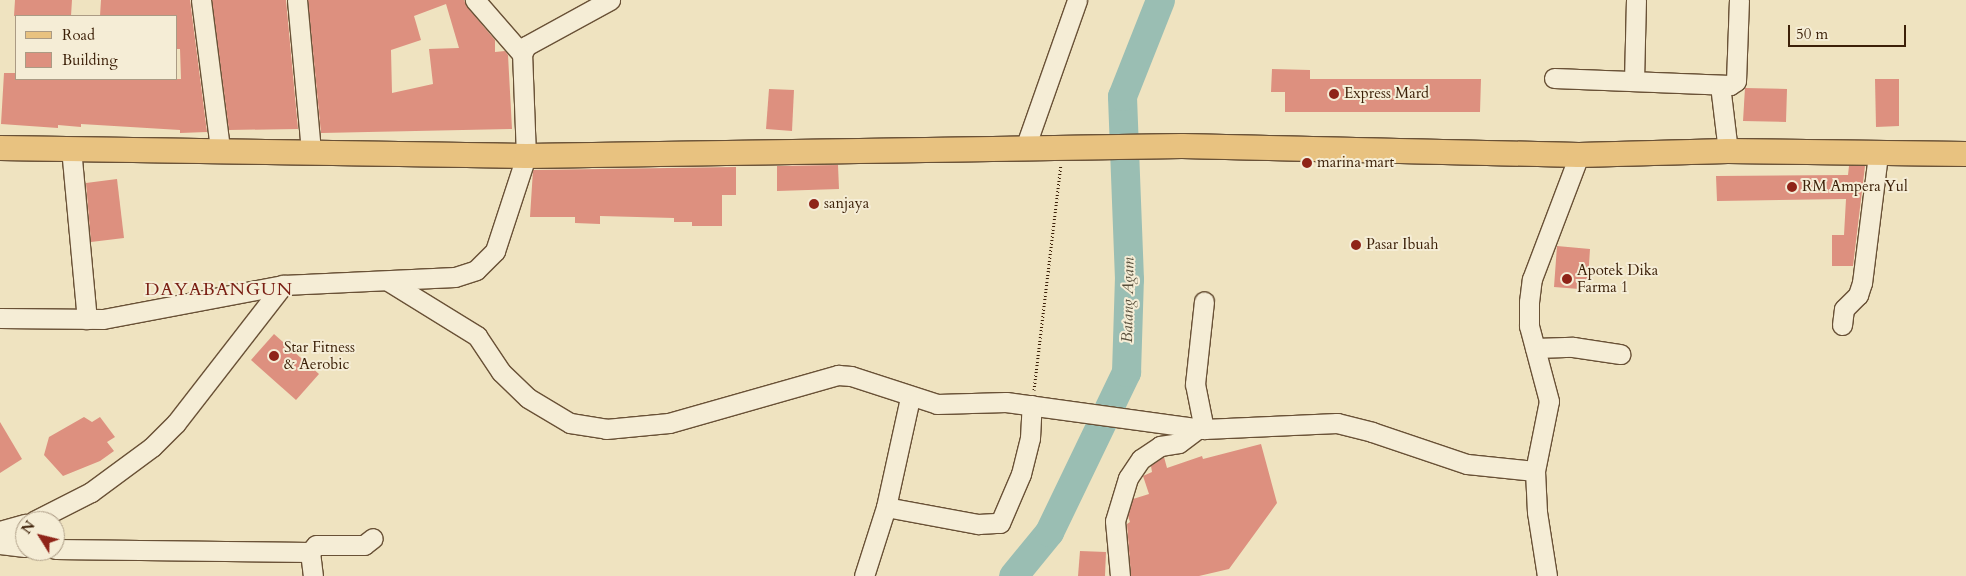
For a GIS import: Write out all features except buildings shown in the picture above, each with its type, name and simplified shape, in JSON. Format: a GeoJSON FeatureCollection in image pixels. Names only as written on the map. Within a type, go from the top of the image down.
{"type":"FeatureCollection","features":[{"type":"Feature","properties":{"kind":"main road"},"geometry":{"type":"LineString","coordinates":[[0,148],[220,149],[526,156],[1182,146],[1579,155],[1728,151],[1966,154]]}},
{"type":"Feature","properties":{"kind":"street"},"geometry":{"type":"LineString","coordinates":[[201,0],[220,149]]}},
{"type":"Feature","properties":{"kind":"street"},"geometry":{"type":"LineString","coordinates":[[297,0],[311,152]]}},
{"type":"Feature","properties":{"kind":"street"},"geometry":{"type":"LineString","coordinates":[[475,0],[522,54]]}},
{"type":"Feature","properties":{"kind":"street"},"geometry":{"type":"LineString","coordinates":[[0,318],[87,319],[140,314],[283,285],[455,277],[476,270],[495,251],[502,235],[526,156],[522,54],[526,46],[610,0]]}},
{"type":"Feature","properties":{"kind":"street"},"geometry":{"type":"LineString","coordinates":[[1025,148],[1077,0]]}},
{"type":"Feature","properties":{"kind":"street"},"geometry":{"type":"LineString","coordinates":[[1634,81],[1636,0]]}},
{"type":"Feature","properties":{"kind":"street"},"geometry":{"type":"LineString","coordinates":[[1554,78],[1730,85],[1736,81],[1740,0]]}},
{"type":"Feature","properties":{"kind":"street"},"geometry":{"type":"LineString","coordinates":[[1720,85],[1728,151]]}},
{"type":"Feature","properties":{"kind":"street"},"geometry":{"type":"LineString","coordinates":[[71,148],[87,319]]}},
{"type":"Feature","properties":{"kind":"street"},"geometry":{"type":"LineString","coordinates":[[1842,325],[1846,306],[1858,295],[1862,283],[1878,154]]}},
{"type":"Feature","properties":{"kind":"street"},"geometry":{"type":"LineString","coordinates":[[1547,576],[1537,512],[1535,471],[1549,402],[1529,326],[1532,279],[1579,155]]}},
{"type":"Feature","properties":{"kind":"street"},"geometry":{"type":"LineString","coordinates":[[388,281],[467,327],[477,336],[502,372],[528,398],[570,423],[606,429],[669,423],[838,375],[850,376],[910,398],[937,404],[1006,402],[1201,429],[1337,423],[1372,432],[1467,464],[1535,471]]}},
{"type":"Feature","properties":{"kind":"street"},"geometry":{"type":"LineString","coordinates":[[54,511],[91,492],[152,447],[181,416],[283,285]]}},
{"type":"Feature","properties":{"kind":"street"},"geometry":{"type":"LineString","coordinates":[[1201,429],[1195,384],[1204,300]]}},
{"type":"Feature","properties":{"kind":"street"},"geometry":{"type":"LineString","coordinates":[[1535,348],[1573,347],[1620,354]]}},
{"type":"Feature","properties":{"kind":"street"},"geometry":{"type":"LineString","coordinates":[[864,576],[886,507],[910,398]]}},
{"type":"Feature","properties":{"kind":"street"},"geometry":{"type":"LineString","coordinates":[[886,507],[978,524],[1000,522],[1021,474],[1030,438],[1032,406]]}},
{"type":"Feature","properties":{"kind":"street"},"geometry":{"type":"LineString","coordinates":[[1120,576],[1114,521],[1128,478],[1141,459],[1160,446],[1179,443],[1201,429]]}},
{"type":"Feature","properties":{"kind":"street"},"geometry":{"type":"LineString","coordinates":[[0,531],[15,527]]}},
{"type":"Feature","properties":{"kind":"street"},"geometry":{"type":"LineString","coordinates":[[313,576],[310,552],[316,545],[364,545],[373,538]]}},
{"type":"Feature","properties":{"kind":"street"},"geometry":{"type":"LineString","coordinates":[[0,544],[15,546]]}},
{"type":"Feature","properties":{"kind":"street"},"geometry":{"type":"LineString","coordinates":[[65,549],[310,552]]}},
{"type":"Feature","properties":{"kind":"path"},"geometry":{"type":"LineString","coordinates":[[1032,406],[1069,148]]}},
{"type":"Feature","properties":{"kind":"waterway","name":"Batang Agam"},"geometry":{"type":"LineString","coordinates":[[1013,576],[1049,532],[1126,372],[1129,279],[1122,96],[1160,0]]}},
{"type":"Feature","properties":{"kind":"place","name":"Express Mard"},"geometry":{"type":"Point","coordinates":[1334,94]}},
{"type":"Feature","properties":{"kind":"place","name":"marina mart"},"geometry":{"type":"Point","coordinates":[1307,163]}},
{"type":"Feature","properties":{"kind":"place","name":"RM Ampera Yul"},"geometry":{"type":"Point","coordinates":[1792,187]}},
{"type":"Feature","properties":{"kind":"place","name":"sanjaya"},"geometry":{"type":"Point","coordinates":[814,204]}},
{"type":"Feature","properties":{"kind":"place","name":"Pasar Ibuah"},"geometry":{"type":"Point","coordinates":[1356,245]}},
{"type":"Feature","properties":{"kind":"place","name":"Apotek Dika Farma 1"},"geometry":{"type":"Point","coordinates":[1567,279]}},
{"type":"Feature","properties":{"kind":"place","name":"Star Fitness & Aerobic"},"geometry":{"type":"Point","coordinates":[274,356]}},
{"type":"Feature","properties":{"kind":"district","name":"DAYABANGUN"},"geometry":{"type":"Point","coordinates":[219,290]}}]}
